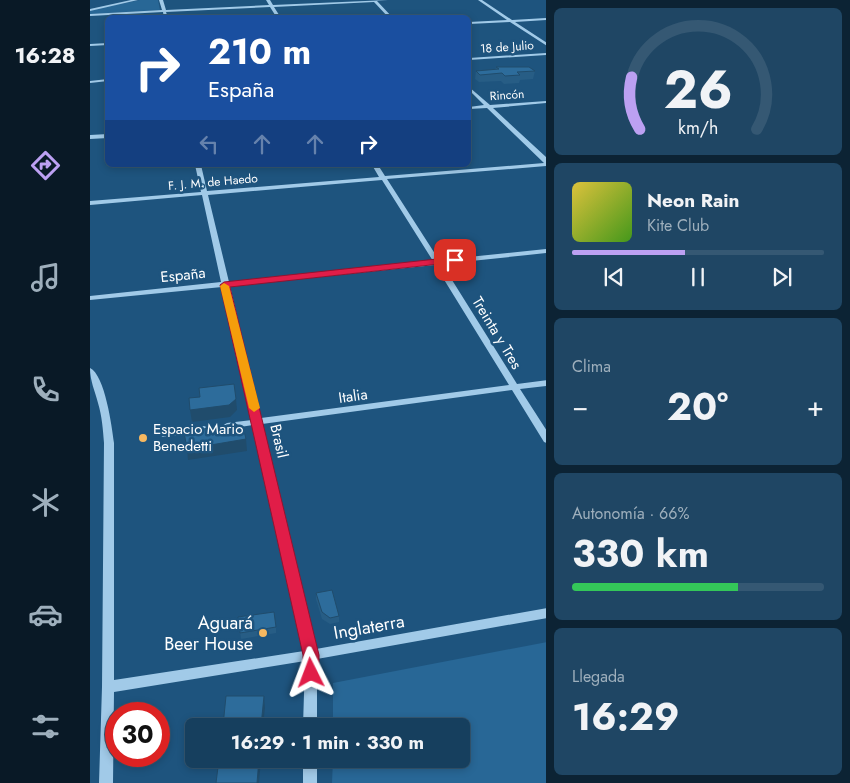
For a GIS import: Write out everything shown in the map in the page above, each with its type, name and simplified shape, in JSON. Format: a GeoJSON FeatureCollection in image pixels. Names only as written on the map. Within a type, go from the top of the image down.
{"type":"FeatureCollection","features":[{"type":"Feature","properties":{"kind":"street"},"geometry":{"type":"LineString","coordinates":[[90,10],[136,0]]}},
{"type":"Feature","properties":{"kind":"street"},"geometry":{"type":"LineString","coordinates":[[161,0],[165,15]]}},
{"type":"Feature","properties":{"kind":"street"},"geometry":{"type":"LineString","coordinates":[[268,0],[277,15]]}},
{"type":"Feature","properties":{"kind":"street"},"geometry":{"type":"LineString","coordinates":[[374,0],[389,15]]}},
{"type":"Feature","properties":{"kind":"street"},"geometry":{"type":"LineString","coordinates":[[90,15],[386,0]]}},
{"type":"Feature","properties":{"kind":"street"},"geometry":{"type":"LineString","coordinates":[[480,0],[546,45]]}},
{"type":"Feature","properties":{"kind":"street"},"geometry":{"type":"LineString","coordinates":[[471,23],[546,19]]}},
{"type":"Feature","properties":{"kind":"street"},"geometry":{"type":"LineString","coordinates":[[90,45],[105,44]]}},
{"type":"Feature","properties":{"kind":"street","name":"18 de Julio"},"geometry":{"type":"LineString","coordinates":[[471,59],[546,54]]}},
{"type":"Feature","properties":{"kind":"street"},"geometry":{"type":"LineString","coordinates":[[90,83],[105,82]]}},
{"type":"Feature","properties":{"kind":"street"},"geometry":{"type":"LineString","coordinates":[[471,90],[546,163]]}},
{"type":"Feature","properties":{"kind":"street","name":"Rincón"},"geometry":{"type":"LineString","coordinates":[[471,108],[546,102]]}},
{"type":"Feature","properties":{"kind":"street"},"geometry":{"type":"LineString","coordinates":[[90,133],[105,132]]}},
{"type":"Feature","properties":{"kind":"street"},"geometry":{"type":"LineString","coordinates":[[90,137],[105,136]]}},
{"type":"Feature","properties":{"kind":"street","name":"F. J. M. de Haedo"},"geometry":{"type":"LineString","coordinates":[[90,203],[546,163]]}},
{"type":"Feature","properties":{"kind":"street","name":"Brasil"},"geometry":{"type":"LineString","coordinates":[[198,167],[224,285],[258,423],[311,655],[310,718]]}},
{"type":"Feature","properties":{"kind":"street","name":"Treinta y Tres"},"geometry":{"type":"LineString","coordinates":[[376,167],[437,262],[546,440]]}},
{"type":"Feature","properties":{"kind":"street","name":"España"},"geometry":{"type":"LineString","coordinates":[[90,298],[546,251]]}},
{"type":"Feature","properties":{"kind":"street"},"geometry":{"type":"LineString","coordinates":[[90,371],[102,397],[108,424],[109,443],[106,783]]}},
{"type":"Feature","properties":{"kind":"street","name":"Italia"},"geometry":{"type":"LineString","coordinates":[[163,434],[258,423],[546,383]]}},
{"type":"Feature","properties":{"kind":"street","name":"Inglaterra"},"geometry":{"type":"LineString","coordinates":[[108,687],[311,655],[546,613]]}},
{"type":"Feature","properties":{"kind":"street"},"geometry":{"type":"LineString","coordinates":[[310,768],[310,783]]}},
{"type":"Feature","properties":{"kind":"shaded area"},"geometry":{"type":"Polygon","coordinates":[[[140,0],[158,0],[160,10],[90,14],[90,10],[140,0]]]}},
{"type":"Feature","properties":{"kind":"shaded area"},"geometry":{"type":"Polygon","coordinates":[[[546,642],[546,783],[332,783],[333,768],[470,768],[470,718],[333,718],[333,683],[546,642]]]}},
{"type":"Feature","properties":{"kind":"building"},"geometry":{"type":"Polygon","coordinates":[[[496,67],[529,67],[535,71],[517,72],[520,75],[505,76],[502,73],[480,75],[476,71],[499,69],[496,67]]]}},
{"type":"Feature","properties":{"kind":"building"},"geometry":{"type":"Polygon","coordinates":[[[234,384],[236,399],[229,405],[190,410],[189,398],[200,397],[199,388],[234,384]]]}},
{"type":"Feature","properties":{"kind":"building"},"geometry":{"type":"Polygon","coordinates":[[[235,424],[243,427],[246,439],[187,449],[184,432],[235,424]]]}},
{"type":"Feature","properties":{"kind":"building"},"geometry":{"type":"Polygon","coordinates":[[[332,590],[339,616],[330,618],[322,612],[316,593],[332,590]]]}},
{"type":"Feature","properties":{"kind":"building"},"geometry":{"type":"Polygon","coordinates":[[[274,612],[276,627],[240,633],[238,617],[274,612]]]}},
{"type":"Feature","properties":{"kind":"building"},"geometry":{"type":"Polygon","coordinates":[[[226,696],[264,696],[262,718],[224,718],[226,696]]]}},
{"type":"Feature","properties":{"kind":"building"},"geometry":{"type":"Polygon","coordinates":[[[218,768],[258,768],[257,783],[216,783],[218,768]]]}},
{"type":"Feature","properties":{"kind":"slow traffic"},"geometry":{"type":"LineString","coordinates":[[224,286],[254,408]]}},
{"type":"Feature","properties":{"kind":"place","name":"Espacio Mario Benedetti"},"geometry":{"type":"Point","coordinates":[143,438]}},
{"type":"Feature","properties":{"kind":"place","name":"Aguará Beer House"},"geometry":{"type":"Point","coordinates":[263,633]}},
{"type":"Feature","properties":{"kind":"route"},"geometry":{"type":"LineString","coordinates":[[311,673],[311,655],[258,423],[224,285],[455,260]]}}]}
